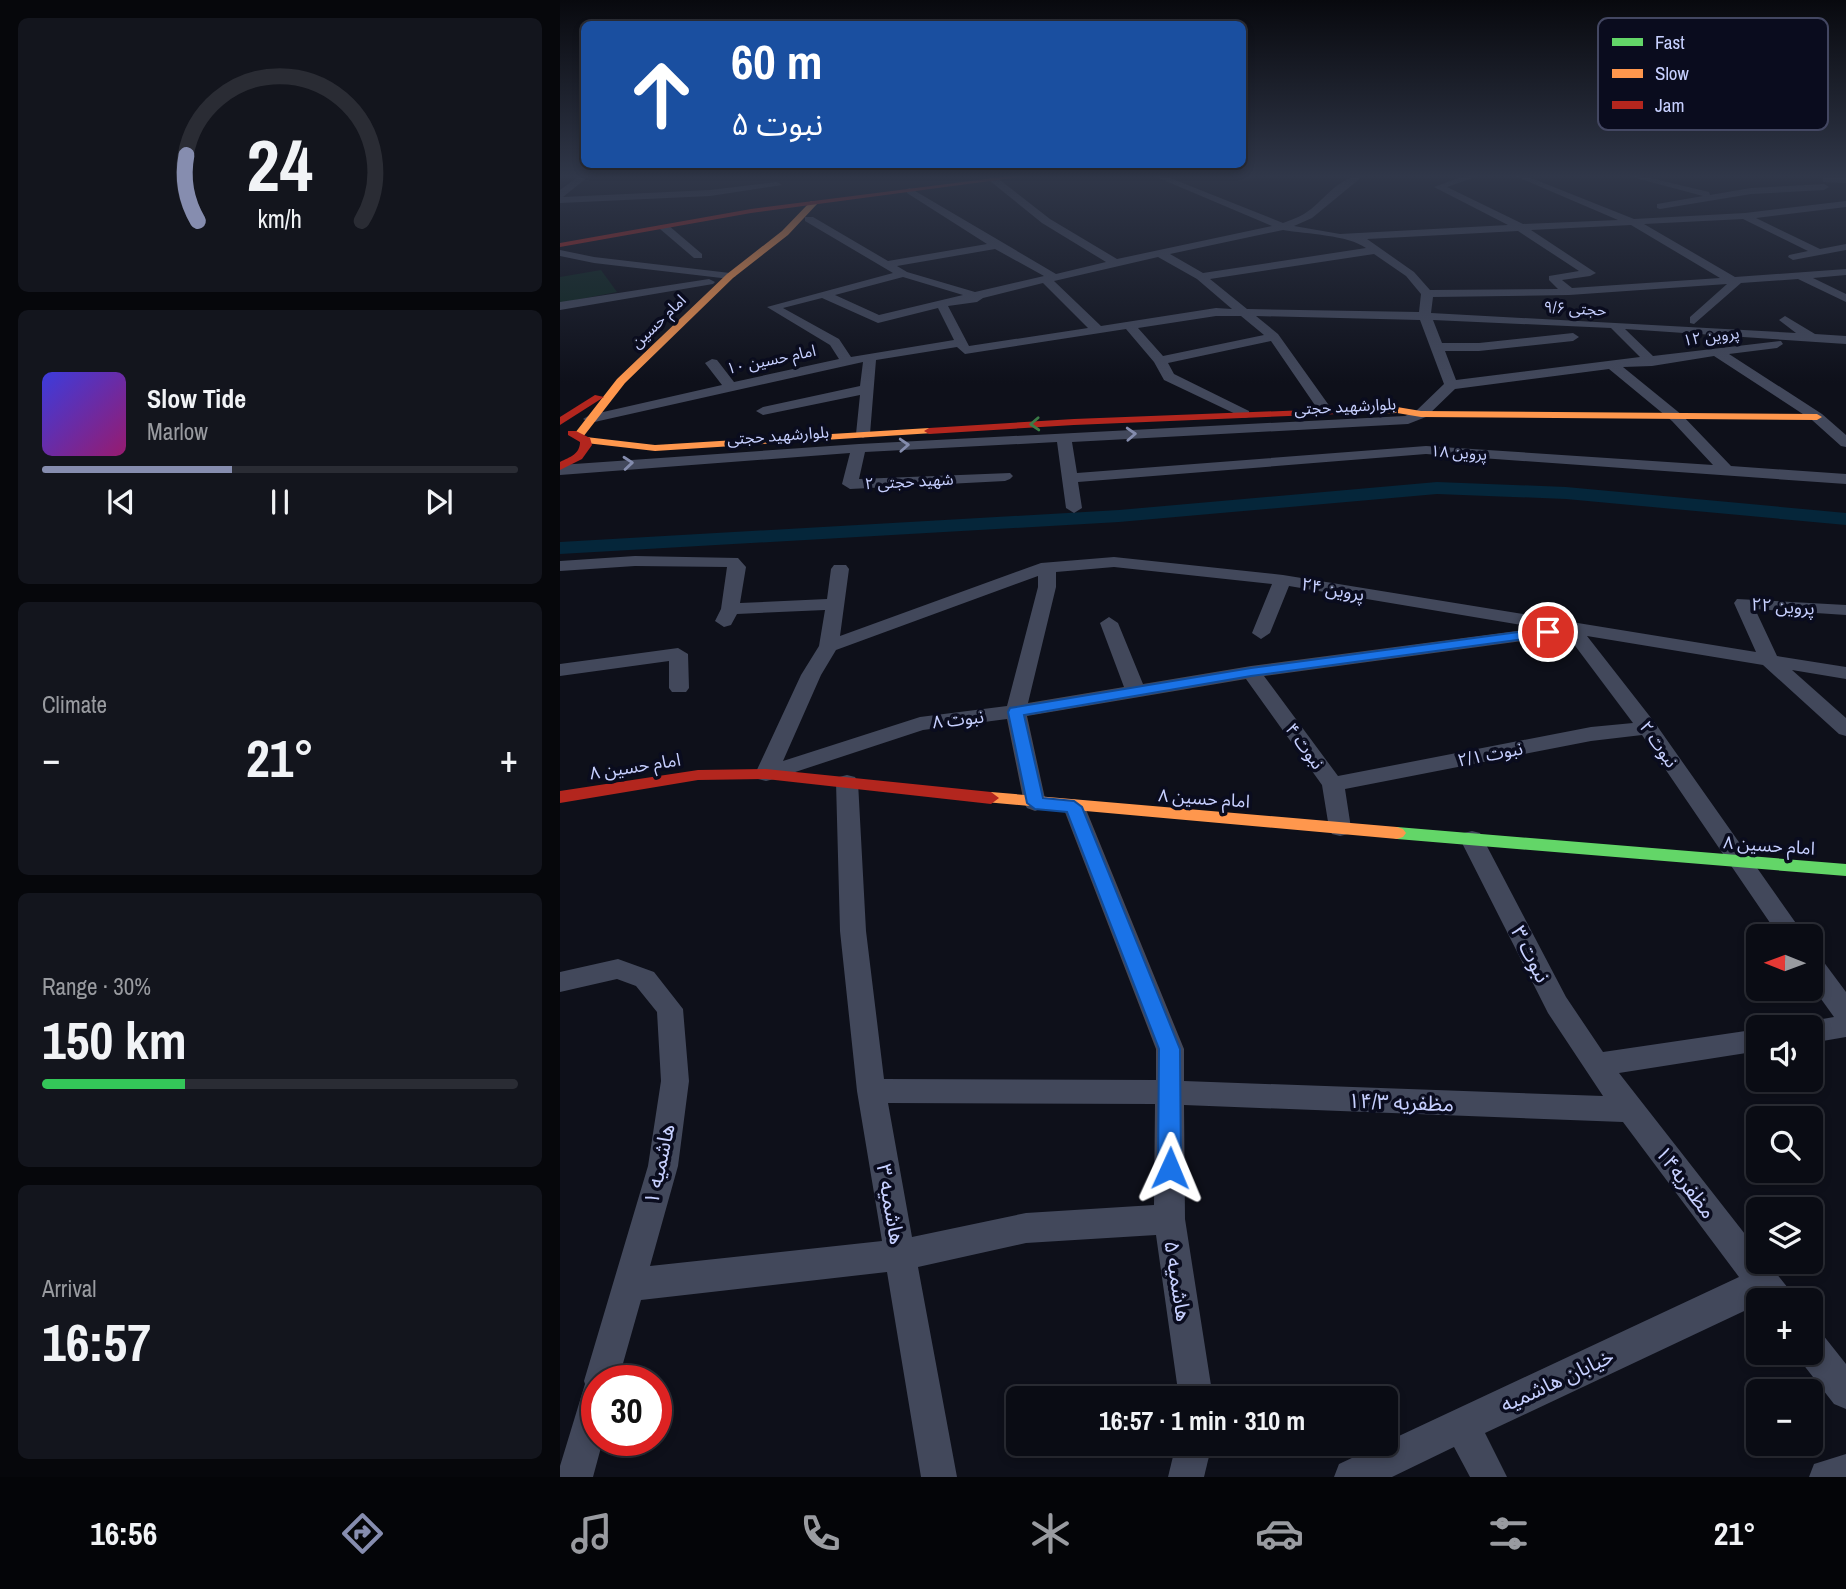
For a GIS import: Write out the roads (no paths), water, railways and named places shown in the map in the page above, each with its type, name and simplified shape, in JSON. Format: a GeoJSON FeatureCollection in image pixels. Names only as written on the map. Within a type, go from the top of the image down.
{"type":"FeatureCollection","features":[{"type":"Feature","properties":{"kind":"street"},"geometry":{"type":"LineString","coordinates":[[685,245],[698,256]]}},
{"type":"Feature","properties":{"kind":"street","name":"امام حسین"},"geometry":{"type":"LineString","coordinates":[[560,468],[583,454],[587,447],[582,438],[590,419],[621,381],[728,278],[770,245]]}},
{"type":"Feature","properties":{"kind":"street"},"geometry":{"type":"LineString","coordinates":[[861,245],[903,274],[962,290],[977,298]]}},
{"type":"Feature","properties":{"kind":"street"},"geometry":{"type":"LineString","coordinates":[[888,264],[997,245],[1050,279],[1098,330]]}},
{"type":"Feature","properties":{"kind":"street"},"geometry":{"type":"LineString","coordinates":[[1085,245],[1115,263]]}},
{"type":"Feature","properties":{"kind":"street"},"geometry":{"type":"LineString","coordinates":[[824,294],[875,319],[1202,245]]}},
{"type":"Feature","properties":{"kind":"street"},"geometry":{"type":"LineString","coordinates":[[1369,245],[1401,268],[1427,294],[1569,292],[1846,272]]}},
{"type":"Feature","properties":{"kind":"street"},"geometry":{"type":"LineString","coordinates":[[1548,245],[1590,272],[1553,278],[1569,292]]}},
{"type":"Feature","properties":{"kind":"street"},"geometry":{"type":"LineString","coordinates":[[1672,245],[1735,282]]}},
{"type":"Feature","properties":{"kind":"street"},"geometry":{"type":"LineString","coordinates":[[1804,245],[1818,252]]}},
{"type":"Feature","properties":{"kind":"street"},"geometry":{"type":"LineString","coordinates":[[1793,257],[1846,247]]}},
{"type":"Feature","properties":{"kind":"street"},"geometry":{"type":"LineString","coordinates":[[1200,276],[1376,250]]}},
{"type":"Feature","properties":{"kind":"street"},"geometry":{"type":"LineString","coordinates":[[560,253],[728,278]]}},
{"type":"Feature","properties":{"kind":"street"},"geometry":{"type":"LineString","coordinates":[[1161,254],[1200,276],[1273,337],[1326,411]]}},
{"type":"Feature","properties":{"kind":"street"},"geometry":{"type":"LineString","coordinates":[[847,361],[835,342],[774,307],[903,274]]}},
{"type":"Feature","properties":{"kind":"street"},"geometry":{"type":"LineString","coordinates":[[1800,276],[1846,298]]}},
{"type":"Feature","properties":{"kind":"street"},"geometry":{"type":"LineString","coordinates":[[560,306],[728,278]]}},
{"type":"Feature","properties":{"kind":"street"},"geometry":{"type":"LineString","coordinates":[[1658,327],[1694,320],[1735,282]]}},
{"type":"Feature","properties":{"kind":"street"},"geometry":{"type":"LineString","coordinates":[[1423,432],[1451,385],[1424,316],[1427,294]]}},
{"type":"Feature","properties":{"kind":"street"},"geometry":{"type":"LineString","coordinates":[[942,305],[961,342]]}},
{"type":"Feature","properties":{"kind":"street","name":"حجتی ۹/۶"},"geometry":{"type":"LineString","coordinates":[[1098,330],[1216,312],[1424,316],[1724,332]]}},
{"type":"Feature","properties":{"kind":"street"},"geometry":{"type":"LineString","coordinates":[[1694,320],[1724,332]]}},
{"type":"Feature","properties":{"kind":"street"},"geometry":{"type":"LineString","coordinates":[[1784,320],[1814,339]]}},
{"type":"Feature","properties":{"kind":"street"},"geometry":{"type":"LineString","coordinates":[[1129,325],[1160,361],[1169,377],[1244,414]]}},
{"type":"Feature","properties":{"kind":"street"},"geometry":{"type":"LineString","coordinates":[[1614,325],[1652,362]]}},
{"type":"Feature","properties":{"kind":"street","name":"۱۰ امام حسین"},"geometry":{"type":"LineString","coordinates":[[590,419],[870,356],[961,342],[965,349],[1098,330]]}},
{"type":"Feature","properties":{"kind":"street","name":"پروین ۱۲"},"geometry":{"type":"LineString","coordinates":[[1724,332],[1846,341]]}},
{"type":"Feature","properties":{"kind":"street"},"geometry":{"type":"LineString","coordinates":[[1160,361],[1273,337]]}},
{"type":"Feature","properties":{"kind":"street"},"geometry":{"type":"LineString","coordinates":[[1436,347],[1479,347],[1573,337]]}},
{"type":"Feature","properties":{"kind":"street","name":"پروین ۱۲"},"geometry":{"type":"LineString","coordinates":[[1451,385],[1652,362],[1814,339]]}},
{"type":"Feature","properties":{"kind":"street"},"geometry":{"type":"LineString","coordinates":[[1720,353],[1817,417],[1846,443]]}},
{"type":"Feature","properties":{"kind":"street"},"geometry":{"type":"LineString","coordinates":[[861,441],[870,356]]}},
{"type":"Feature","properties":{"kind":"street"},"geometry":{"type":"LineString","coordinates":[[712,363],[730,386]]}},
{"type":"Feature","properties":{"kind":"street"},"geometry":{"type":"LineString","coordinates":[[1613,366],[1677,418],[1726,470]]}},
{"type":"Feature","properties":{"kind":"street","name":"امام حسین"},"geometry":{"type":"LineString","coordinates":[[560,422],[621,381]]}},
{"type":"Feature","properties":{"kind":"street"},"geometry":{"type":"LineString","coordinates":[[763,411],[867,389]]}},
{"type":"Feature","properties":{"kind":"street","name":"بلوارشهید حجتی"},"geometry":{"type":"LineString","coordinates":[[560,468],[861,441],[1244,414],[1397,410],[1423,432]]}},
{"type":"Feature","properties":{"kind":"street"},"geometry":{"type":"LineString","coordinates":[[1423,432],[1677,418],[1817,417]]}},
{"type":"Feature","properties":{"kind":"street","name":"بلوارشهید حجتی"},"geometry":{"type":"LineString","coordinates":[[560,432],[582,438],[655,448],[1064,437],[1408,420],[1423,432]]}},
{"type":"Feature","properties":{"kind":"street","name":"پروین ۱۸"},"geometry":{"type":"LineString","coordinates":[[1072,478],[1423,432],[1726,470],[1846,479]]}},
{"type":"Feature","properties":{"kind":"street"},"geometry":{"type":"LineString","coordinates":[[1064,437],[1072,478],[1074,508]]}},
{"type":"Feature","properties":{"kind":"street","name":"شهید حجتی ۲"},"geometry":{"type":"LineString","coordinates":[[861,441],[850,484],[1005,476]]}},
{"type":"Feature","properties":{"kind":"street"},"geometry":{"type":"LineString","coordinates":[[560,566],[635,561],[725,560],[737,568],[727,615],[835,604]]}},
{"type":"Feature","properties":{"kind":"street","name":"پروین ۲۴"},"geometry":{"type":"LineString","coordinates":[[828,646],[1047,568],[1114,562],[1283,580],[1846,673]]}},
{"type":"Feature","properties":{"kind":"street"},"geometry":{"type":"LineString","coordinates":[[1035,803],[1016,712],[1047,587],[1047,568]]}},
{"type":"Feature","properties":{"kind":"street"},"geometry":{"type":"LineString","coordinates":[[766,774],[811,675],[828,646],[840,569]]}},
{"type":"Feature","properties":{"kind":"street"},"geometry":{"type":"LineString","coordinates":[[1262,633],[1283,580]]}},
{"type":"Feature","properties":{"kind":"street","name":"پروین ۲۲"},"geometry":{"type":"LineString","coordinates":[[1770,661],[1743,603],[1846,610]]}},
{"type":"Feature","properties":{"kind":"street"},"geometry":{"type":"LineString","coordinates":[[1109,623],[1136,691]]}},
{"type":"Feature","properties":{"kind":"street","name":"نبوت ۸"},"geometry":{"type":"LineString","coordinates":[[766,774],[920,724],[1016,712],[1251,672],[1572,629]]}},
{"type":"Feature","properties":{"kind":"street","name":"نبوت ۲"},"geometry":{"type":"LineString","coordinates":[[1572,629],[1648,728],[1784,924]]}},
{"type":"Feature","properties":{"kind":"street"},"geometry":{"type":"LineString","coordinates":[[560,670],[678,654],[678,688]]}},
{"type":"Feature","properties":{"kind":"street"},"geometry":{"type":"LineString","coordinates":[[1770,661],[1846,729]]}},
{"type":"Feature","properties":{"kind":"street","name":"نبوت ۴"},"geometry":{"type":"LineString","coordinates":[[1251,672],[1333,784],[1340,828]]}},
{"type":"Feature","properties":{"kind":"street","name":"نبوت ۲/۱"},"geometry":{"type":"LineString","coordinates":[[1333,784],[1591,734],[1648,728]]}},
{"type":"Feature","properties":{"kind":"street","name":"امام حسین ۸"},"geometry":{"type":"LineString","coordinates":[[560,797],[698,775],[766,774],[1074,807],[1846,870]]}},
{"type":"Feature","properties":{"kind":"street","name":"هاشمیه ۳"},"geometry":{"type":"LineString","coordinates":[[847,782],[853,930],[871,1091],[939,1477]]}},
{"type":"Feature","properties":{"kind":"street","name":"هاشمیه ۵"},"geometry":{"type":"LineString","coordinates":[[1074,807],[1170,1049],[1169,1219],[1194,1386]]}},
{"type":"Feature","properties":{"kind":"street","name":"نبوت ۳"},"geometry":{"type":"LineString","coordinates":[[1472,839],[1557,1005],[1597,1065]]}},
{"type":"Feature","properties":{"kind":"street","name":"۱ هاشمیه"},"geometry":{"type":"LineString","coordinates":[[560,982],[618,969],[645,979],[670,1009],[674,1081],[663,1166],[605,1365]]}},
{"type":"Feature","properties":{"kind":"street"},"geometry":{"type":"LineString","coordinates":[[1824,982],[1846,1013]]}},
{"type":"Feature","properties":{"kind":"street"},"geometry":{"type":"LineString","coordinates":[[1823,1030],[1846,1026]]}},
{"type":"Feature","properties":{"kind":"street"},"geometry":{"type":"LineString","coordinates":[[1597,1065],[1746,1042]]}},
{"type":"Feature","properties":{"kind":"street","name":"مظفریه۱۴"},"geometry":{"type":"LineString","coordinates":[[1597,1065],[1766,1288]]}},
{"type":"Feature","properties":{"kind":"street","name":"مظفریه ۱۴/۳"},"geometry":{"type":"LineString","coordinates":[[871,1091],[1171,1092],[1632,1110]]}},
{"type":"Feature","properties":{"kind":"street"},"geometry":{"type":"LineString","coordinates":[[627,1285],[900,1255],[1026,1227],[1169,1219]]}},
{"type":"Feature","properties":{"kind":"street","name":"خیابان هاشمیه"},"geometry":{"type":"LineString","coordinates":[[1352,1477],[1462,1425],[1746,1302]]}},
{"type":"Feature","properties":{"kind":"street"},"geometry":{"type":"LineString","coordinates":[[1823,1362],[1846,1392]]}},
{"type":"Feature","properties":{"kind":"street"},"geometry":{"type":"LineString","coordinates":[[1462,1425],[1489,1477]]}},
{"type":"Feature","properties":{"kind":"street"},"geometry":{"type":"LineString","coordinates":[[575,1477],[581,1455]]}},
{"type":"Feature","properties":{"kind":"street"},"geometry":{"type":"LineString","coordinates":[[1186,1477],[1191,1456]]}},
{"type":"Feature","properties":{"kind":"street"},"geometry":{"type":"LineString","coordinates":[[1827,1477],[1846,1472]]}},
{"type":"Feature","properties":{"kind":"waterway"},"geometry":{"type":"LineString","coordinates":[[560,548],[1119,516],[1437,488],[1566,493],[1846,519]]}}]}
